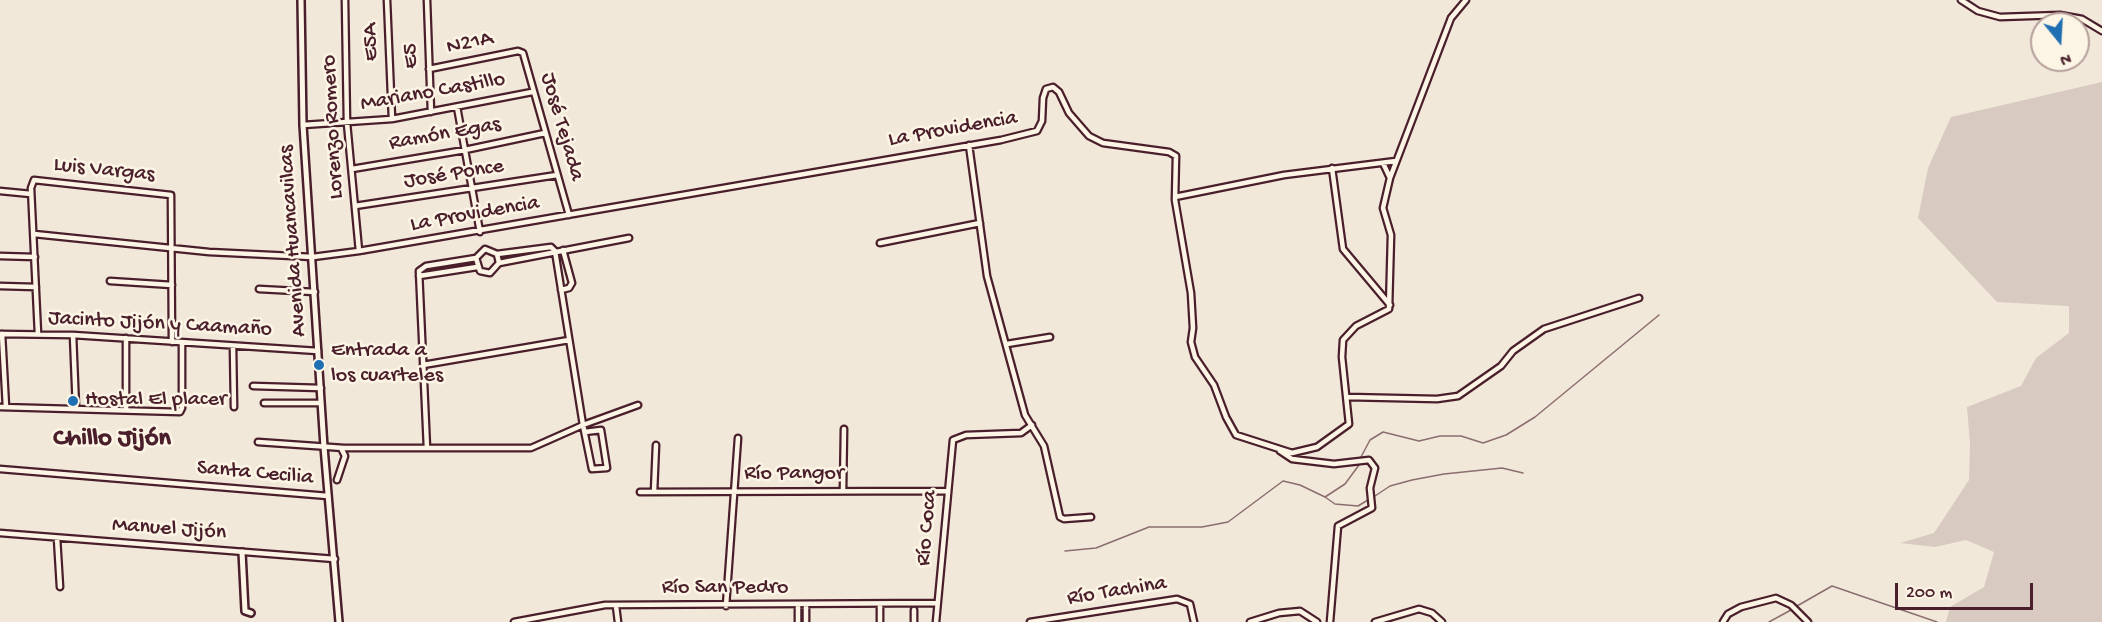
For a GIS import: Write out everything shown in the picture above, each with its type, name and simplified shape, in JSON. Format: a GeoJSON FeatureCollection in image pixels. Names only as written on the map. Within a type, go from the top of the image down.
{"type":"FeatureCollection","features":[{"type":"Feature","properties":{"kind":"street","name":"Avenida Huancavilcas"},"geometry":{"type":"LineString","coordinates":[[301,0],[303,125],[324,447],[339,622]]}},
{"type":"Feature","properties":{"kind":"street","name":"Lorenzo Romero"},"geometry":{"type":"LineString","coordinates":[[345,0],[347,123],[359,251]]}},
{"type":"Feature","properties":{"kind":"street","name":"E5A"},"geometry":{"type":"LineString","coordinates":[[387,0],[392,119]]}},
{"type":"Feature","properties":{"kind":"street","name":"E5"},"geometry":{"type":"LineString","coordinates":[[427,0],[431,112]]}},
{"type":"Feature","properties":{"kind":"street"},"geometry":{"type":"LineString","coordinates":[[1390,305],[1391,235],[1383,208],[1390,177],[1450,18],[1466,0]]}},
{"type":"Feature","properties":{"kind":"street"},"geometry":{"type":"LineString","coordinates":[[1961,0],[1978,11],[2000,17],[2060,15],[2082,19],[2102,31]]}},
{"type":"Feature","properties":{"kind":"street","name":"N21A"},"geometry":{"type":"LineString","coordinates":[[429,69],[518,51]]}},
{"type":"Feature","properties":{"kind":"street","name":"José Tejada"},"geometry":{"type":"LineString","coordinates":[[518,51],[523,53],[532,92],[569,215]]}},
{"type":"Feature","properties":{"kind":"street","name":"La Providencia"},"geometry":{"type":"LineString","coordinates":[[34,234],[171,248],[313,257],[359,251],[480,232],[1037,131],[1042,121],[1043,98],[1046,89],[1053,87],[1059,92],[1069,113],[1089,136],[1102,143],[1173,153],[1176,160],[1175,197],[1191,293],[1193,327],[1191,342],[1195,357],[1214,385],[1226,417],[1236,435],[1292,453],[1317,447],[1343,430],[1350,421],[1342,357],[1343,340],[1349,332],[1383,313],[1390,305]]}},
{"type":"Feature","properties":{"kind":"street","name":"Mariano Castillo"},"geometry":{"type":"LineString","coordinates":[[303,125],[392,119],[532,92]]}},
{"type":"Feature","properties":{"kind":"street"},"geometry":{"type":"LineString","coordinates":[[457,107],[480,232]]}},
{"type":"Feature","properties":{"kind":"street","name":"Ramón Egas"},"geometry":{"type":"LineString","coordinates":[[352,169],[465,150],[545,133]]}},
{"type":"Feature","properties":{"kind":"street"},"geometry":{"type":"LineString","coordinates":[[969,145],[987,276],[1007,344],[1024,415],[1044,446],[1061,519],[1091,517]]}},
{"type":"Feature","properties":{"kind":"street"},"geometry":{"type":"LineString","coordinates":[[1175,197],[1332,168],[1396,161]]}},
{"type":"Feature","properties":{"kind":"street"},"geometry":{"type":"LineString","coordinates":[[1383,163],[1390,177]]}},
{"type":"Feature","properties":{"kind":"street"},"geometry":{"type":"LineString","coordinates":[[1332,168],[1343,249],[1390,305]]}},
{"type":"Feature","properties":{"kind":"street","name":"José Ponce"},"geometry":{"type":"LineString","coordinates":[[355,206],[557,174]]}},
{"type":"Feature","properties":{"kind":"street","name":"Luis Vargas"},"geometry":{"type":"LineString","coordinates":[[31,194],[31,183],[34,180],[170,194],[173,204],[171,248]]}},
{"type":"Feature","properties":{"kind":"street"},"geometry":{"type":"LineString","coordinates":[[0,191],[31,194],[38,334]]}},
{"type":"Feature","properties":{"kind":"street"},"geometry":{"type":"LineString","coordinates":[[880,243],[980,223]]}},
{"type":"Feature","properties":{"kind":"street"},"geometry":{"type":"LineString","coordinates":[[419,276],[477,267],[490,273],[500,263],[629,238]]}},
{"type":"Feature","properties":{"kind":"street"},"geometry":{"type":"LineString","coordinates":[[427,448],[419,271],[426,266],[476,258],[485,249],[497,254],[551,246],[555,251],[583,424],[592,470],[607,468],[601,429],[585,432]]}},
{"type":"Feature","properties":{"kind":"street"},"geometry":{"type":"LineString","coordinates":[[171,248],[172,342]]}},
{"type":"Feature","properties":{"kind":"street"},"geometry":{"type":"LineString","coordinates":[[561,290],[569,288],[572,283],[563,250]]}},
{"type":"Feature","properties":{"kind":"street"},"geometry":{"type":"LineString","coordinates":[[497,254],[500,263]]}},
{"type":"Feature","properties":{"kind":"street"},"geometry":{"type":"LineString","coordinates":[[0,256],[35,257]]}},
{"type":"Feature","properties":{"kind":"street"},"geometry":{"type":"LineString","coordinates":[[476,258],[477,267]]}},
{"type":"Feature","properties":{"kind":"street"},"geometry":{"type":"LineString","coordinates":[[110,281],[172,285]]}},
{"type":"Feature","properties":{"kind":"street"},"geometry":{"type":"LineString","coordinates":[[0,286],[36,287]]}},
{"type":"Feature","properties":{"kind":"street"},"geometry":{"type":"LineString","coordinates":[[259,289],[315,292]]}},
{"type":"Feature","properties":{"kind":"street"},"geometry":{"type":"LineString","coordinates":[[1347,398],[1441,399],[1458,396],[1492,372],[1513,351],[1544,329],[1639,298]]}},
{"type":"Feature","properties":{"kind":"street"},"geometry":{"type":"LineString","coordinates":[[1,334],[3,407],[182,411],[182,343]]}},
{"type":"Feature","properties":{"kind":"street","name":"Jacinto Jijón y Caamaño"},"geometry":{"type":"LineString","coordinates":[[1,334],[73,335],[318,351]]}},
{"type":"Feature","properties":{"kind":"street"},"geometry":{"type":"LineString","coordinates":[[73,335],[76,408]]}},
{"type":"Feature","properties":{"kind":"street"},"geometry":{"type":"LineString","coordinates":[[1007,344],[1050,337]]}},
{"type":"Feature","properties":{"kind":"street"},"geometry":{"type":"LineString","coordinates":[[126,338],[126,410]]}},
{"type":"Feature","properties":{"kind":"street"},"geometry":{"type":"LineString","coordinates":[[423,365],[569,340]]}},
{"type":"Feature","properties":{"kind":"street"},"geometry":{"type":"LineString","coordinates":[[233,346],[234,407]]}},
{"type":"Feature","properties":{"kind":"street"},"geometry":{"type":"LineString","coordinates":[[253,386],[321,388]]}},
{"type":"Feature","properties":{"kind":"street"},"geometry":{"type":"LineString","coordinates":[[264,403],[321,403]]}},
{"type":"Feature","properties":{"kind":"street"},"geometry":{"type":"LineString","coordinates":[[258,442],[341,448],[531,448],[583,424],[638,405]]}},
{"type":"Feature","properties":{"kind":"street","name":"Río Coca"},"geometry":{"type":"LineString","coordinates":[[936,622],[947,491],[954,438],[966,435],[1021,433],[1032,425]]}},
{"type":"Feature","properties":{"kind":"street"},"geometry":{"type":"LineString","coordinates":[[843,491],[844,429]]}},
{"type":"Feature","properties":{"kind":"street"},"geometry":{"type":"LineString","coordinates":[[726,606],[738,438]]}},
{"type":"Feature","properties":{"kind":"street"},"geometry":{"type":"LineString","coordinates":[[654,492],[656,445]]}},
{"type":"Feature","properties":{"kind":"street"},"geometry":{"type":"LineString","coordinates":[[337,480],[345,456],[341,448]]}},
{"type":"Feature","properties":{"kind":"street"},"geometry":{"type":"LineString","coordinates":[[1280,451],[1292,459],[1324,463],[1369,460],[1375,468],[1371,488],[1372,508],[1338,526],[1330,622]]}},
{"type":"Feature","properties":{"kind":"street","name":"Santa Cecilia"},"geometry":{"type":"LineString","coordinates":[[0,469],[328,496]]}},
{"type":"Feature","properties":{"kind":"street","name":"Río Pangor"},"geometry":{"type":"LineString","coordinates":[[640,492],[947,491]]}},
{"type":"Feature","properties":{"kind":"street","name":"Manuel Jijón"},"geometry":{"type":"LineString","coordinates":[[0,533],[335,560]]}},
{"type":"Feature","properties":{"kind":"street"},"geometry":{"type":"LineString","coordinates":[[57,538],[60,587]]}},
{"type":"Feature","properties":{"kind":"street"},"geometry":{"type":"LineString","coordinates":[[242,552],[245,611],[251,613]]}},
{"type":"Feature","properties":{"kind":"street"},"geometry":{"type":"LineString","coordinates":[[1723,622],[1728,614],[1741,607],[1776,598],[1791,605],[1808,622]]}},
{"type":"Feature","properties":{"kind":"street","name":"Río Tachina"},"geometry":{"type":"LineString","coordinates":[[1030,622],[1177,599],[1190,604],[1194,622]]}},
{"type":"Feature","properties":{"kind":"street","name":"Río San Pedro"},"geometry":{"type":"LineString","coordinates":[[514,622],[531,621],[605,605],[937,603]]}},
{"type":"Feature","properties":{"kind":"street"},"geometry":{"type":"LineString","coordinates":[[880,604],[880,622]]}},
{"type":"Feature","properties":{"kind":"street"},"geometry":{"type":"LineString","coordinates":[[798,605],[798,622]]}},
{"type":"Feature","properties":{"kind":"street"},"geometry":{"type":"LineString","coordinates":[[806,605],[806,622]]}},
{"type":"Feature","properties":{"kind":"street"},"geometry":{"type":"LineString","coordinates":[[616,606],[618,622]]}},
{"type":"Feature","properties":{"kind":"street"},"geometry":{"type":"LineString","coordinates":[[1375,622],[1419,609],[1432,613],[1442,622]]}},
{"type":"Feature","properties":{"kind":"street"},"geometry":{"type":"LineString","coordinates":[[914,610],[914,622]]}},
{"type":"Feature","properties":{"kind":"street"},"geometry":{"type":"LineString","coordinates":[[1250,622],[1279,613],[1300,611],[1317,622]]}},
{"type":"Feature","properties":{"kind":"street"},"geometry":{"type":"LineString","coordinates":[[1075,616],[1075,622]]}},
{"type":"Feature","properties":{"kind":"shaded area"},"geometry":{"type":"Polygon","coordinates":[[[2102,82],[2102,622],[1946,622],[1950,607],[1984,587],[1994,552],[1966,540],[1935,547],[1900,543],[1934,533],[1969,480],[1970,444],[1967,407],[2021,386],[2036,358],[2069,333],[2069,306],[1997,302],[1918,218],[1928,168],[1951,117],[2102,82]]]}},
{"type":"Feature","properties":{"kind":"waterway"},"geometry":{"type":"LineString","coordinates":[[1361,457],[1370,440],[1383,432],[1419,441],[1440,436],[1461,436],[1483,443],[1506,435],[1535,417],[1659,315]]}},
{"type":"Feature","properties":{"kind":"waterway"},"geometry":{"type":"LineString","coordinates":[[1065,551],[1096,548],[1149,527],[1202,527],[1228,522],[1283,481],[1300,485],[1325,497],[1345,484],[1359,465]]}},
{"type":"Feature","properties":{"kind":"waterway"},"geometry":{"type":"LineString","coordinates":[[1375,496],[1390,486],[1444,474],[1502,468],[1523,473]]}},
{"type":"Feature","properties":{"kind":"waterway"},"geometry":{"type":"LineString","coordinates":[[1325,497],[1335,504],[1358,506],[1368,500]]}},
{"type":"Feature","properties":{"kind":"waterway"},"geometry":{"type":"LineString","coordinates":[[1797,606],[1832,586],[1937,622]]}},
{"type":"Feature","properties":{"kind":"waterway"},"geometry":{"type":"LineString","coordinates":[[1769,622],[1791,610]]}},
{"type":"Feature","properties":{"kind":"place","name":"Entrada a los cuarteles"},"geometry":{"type":"Point","coordinates":[319,365]}},
{"type":"Feature","properties":{"kind":"place","name":"Hostal El placer"},"geometry":{"type":"Point","coordinates":[73,401]}},
{"type":"Feature","properties":{"kind":"district","name":"Chillo Jijón"},"geometry":{"type":"Point","coordinates":[112,440]}}]}
